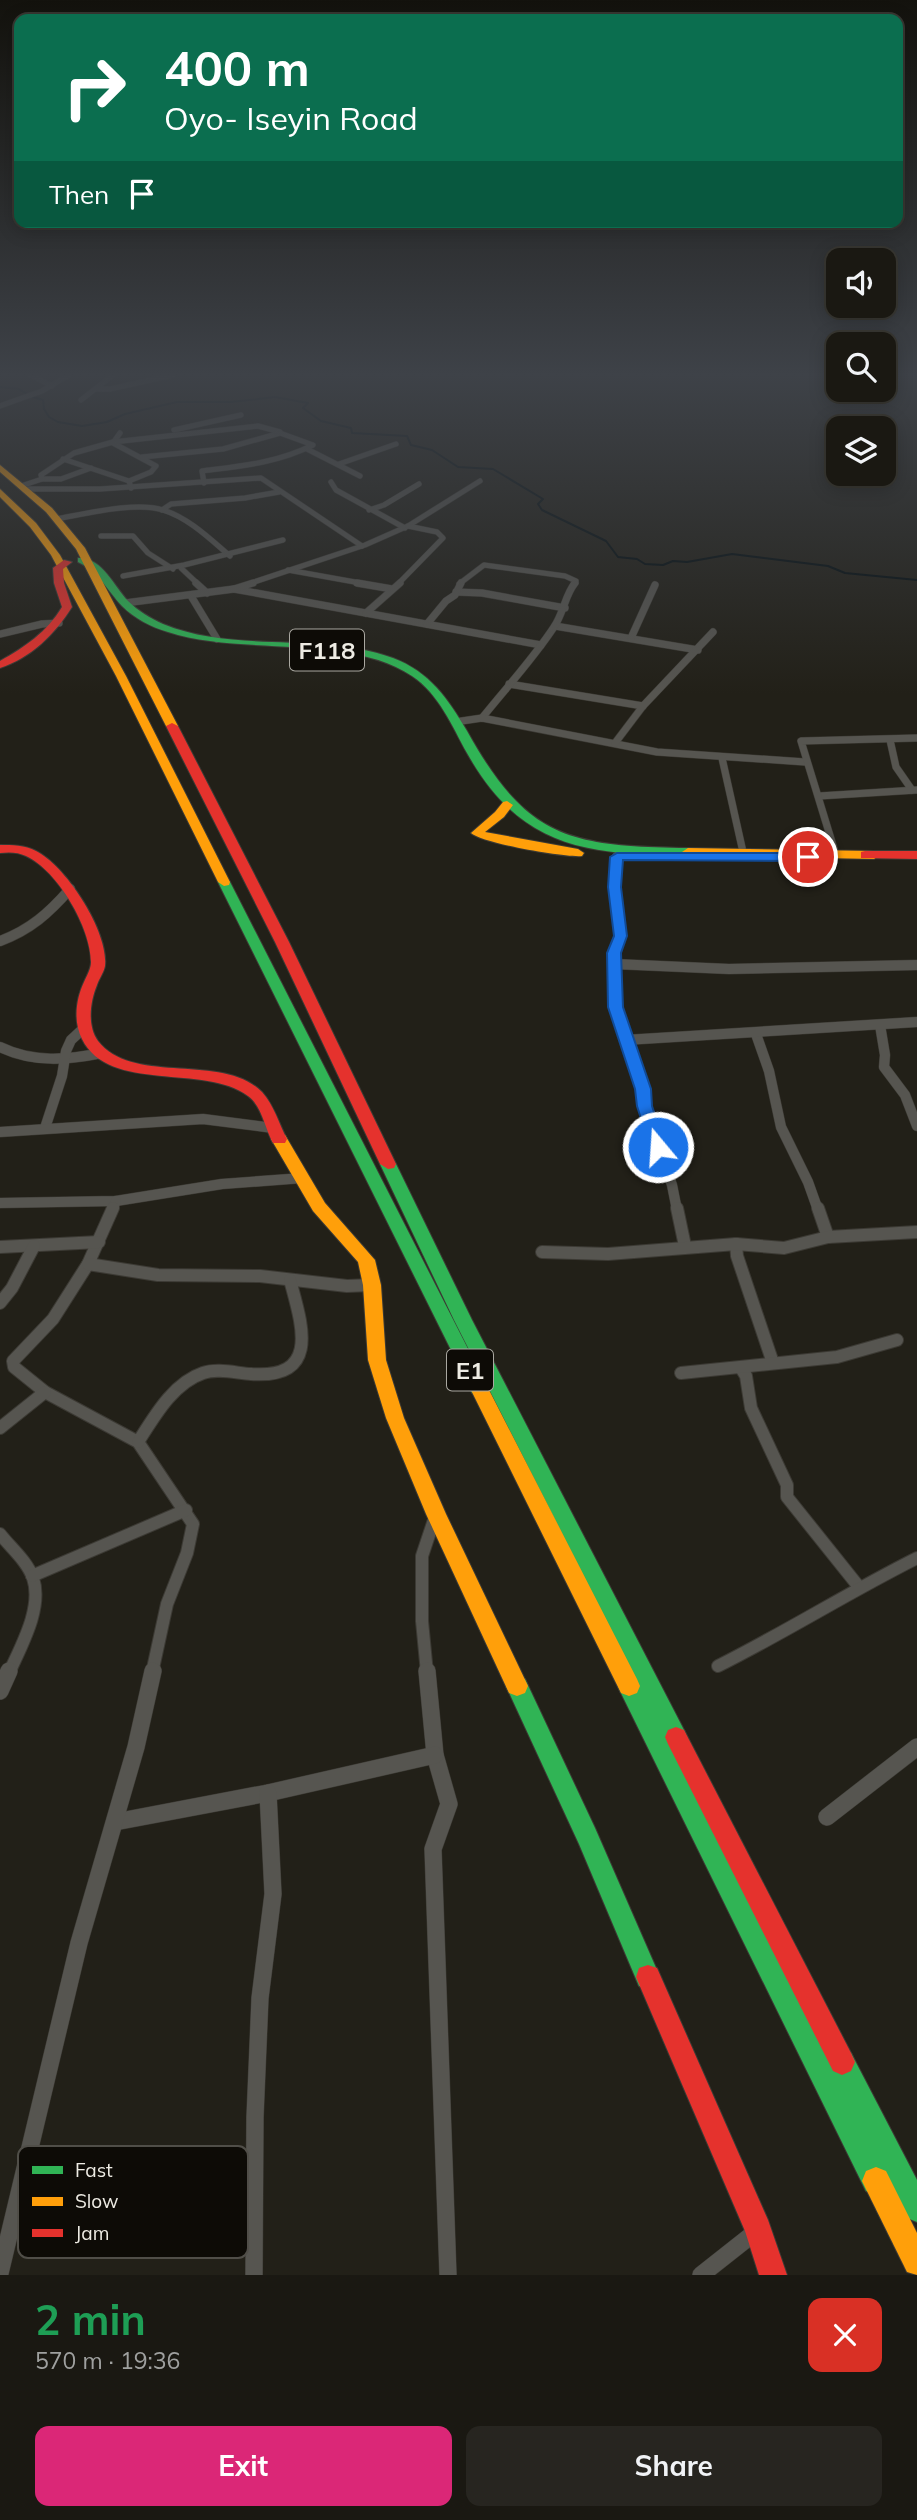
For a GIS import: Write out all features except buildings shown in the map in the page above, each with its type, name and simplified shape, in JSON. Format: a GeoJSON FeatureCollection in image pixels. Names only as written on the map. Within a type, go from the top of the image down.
{"type":"FeatureCollection","features":[{"type":"Feature","properties":{"kind":"main road","name":"E1"},"geometry":{"type":"LineString","coordinates":[[18,481],[56,519],[121,676],[173,783],[288,1006],[917,2262]]}},
{"type":"Feature","properties":{"kind":"main road","name":"E1"},"geometry":{"type":"LineString","coordinates":[[3,497],[76,566],[282,942],[463,1320],[917,2208]]}},
{"type":"Feature","properties":{"kind":"main road","name":"F118"},"geometry":{"type":"LineString","coordinates":[[76,566],[150,622],[192,636],[248,644],[338,650],[394,662],[421,676],[434,688],[491,784],[507,805],[546,833],[578,845],[643,851],[835,852],[874,855]]}},
{"type":"Feature","properties":{"kind":"main road"},"geometry":{"type":"LineString","coordinates":[[0,665],[48,636],[59,623],[67,607],[76,566]]}},
{"type":"Feature","properties":{"kind":"main road","name":"F118"},"geometry":{"type":"LineString","coordinates":[[507,805],[500,818],[479,829],[477,833],[488,838],[546,848],[617,857],[917,855]]}},
{"type":"Feature","properties":{"kind":"main road"},"geometry":{"type":"LineString","coordinates":[[0,849],[15,848],[34,855],[70,889],[89,920],[98,964],[85,996],[84,1028],[94,1047],[117,1063],[225,1081],[248,1088],[257,1095],[272,1128],[319,1207],[366,1260],[372,1285],[377,1360],[395,1418],[436,1514],[587,1836],[758,2231],[773,2275]]}},
{"type":"Feature","properties":{"kind":"street"},"geometry":{"type":"LineString","coordinates":[[26,487],[38,481]]}},
{"type":"Feature","properties":{"kind":"street"},"geometry":{"type":"LineString","coordinates":[[123,481],[130,484]]}},
{"type":"Feature","properties":{"kind":"street"},"geometry":{"type":"LineString","coordinates":[[130,484],[135,481]]}},
{"type":"Feature","properties":{"kind":"street"},"geometry":{"type":"LineString","coordinates":[[26,487],[225,481]]}},
{"type":"Feature","properties":{"kind":"street"},"geometry":{"type":"LineString","coordinates":[[265,481],[362,546]]}},
{"type":"Feature","properties":{"kind":"street"},"geometry":{"type":"LineString","coordinates":[[125,603],[234,589],[362,546],[407,527],[480,481]]}},
{"type":"Feature","properties":{"kind":"street"},"geometry":{"type":"LineString","coordinates":[[331,482],[336,490],[369,510],[407,527],[437,532],[443,538],[366,613]]}},
{"type":"Feature","properties":{"kind":"street"},"geometry":{"type":"LineString","coordinates":[[369,510],[384,505],[419,484]]}},
{"type":"Feature","properties":{"kind":"street"},"geometry":{"type":"LineString","coordinates":[[162,510],[171,504],[245,498],[279,492]]}},
{"type":"Feature","properties":{"kind":"street"},"geometry":{"type":"LineString","coordinates":[[56,519],[82,514],[162,510],[189,524],[230,556]]}},
{"type":"Feature","properties":{"kind":"street"},"geometry":{"type":"LineString","coordinates":[[101,536],[133,536],[148,553],[177,568],[207,593]]}},
{"type":"Feature","properties":{"kind":"street"},"geometry":{"type":"LineString","coordinates":[[123,576],[177,568],[284,540]]}},
{"type":"Feature","properties":{"kind":"street"},"geometry":{"type":"LineString","coordinates":[[427,624],[456,592],[458,585],[484,565],[565,576],[576,581],[568,591],[565,608],[555,626],[482,718]]}},
{"type":"Feature","properties":{"kind":"street"},"geometry":{"type":"LineString","coordinates":[[288,570],[392,589]]}},
{"type":"Feature","properties":{"kind":"street"},"geometry":{"type":"LineString","coordinates":[[631,638],[655,585]]}},
{"type":"Feature","properties":{"kind":"street"},"geometry":{"type":"LineString","coordinates":[[234,589],[541,645]]}},
{"type":"Feature","properties":{"kind":"street"},"geometry":{"type":"LineString","coordinates":[[456,592],[482,593],[565,608]]}},
{"type":"Feature","properties":{"kind":"street"},"geometry":{"type":"LineString","coordinates":[[191,596],[217,639]]}},
{"type":"Feature","properties":{"kind":"street"},"geometry":{"type":"LineString","coordinates":[[0,634],[42,624],[59,623]]}},
{"type":"Feature","properties":{"kind":"street"},"geometry":{"type":"LineString","coordinates":[[555,626],[698,650]]}},
{"type":"Feature","properties":{"kind":"street"},"geometry":{"type":"LineString","coordinates":[[615,743],[643,706],[713,632]]}},
{"type":"Feature","properties":{"kind":"street"},"geometry":{"type":"LineString","coordinates":[[509,684],[643,706]]}},
{"type":"Feature","properties":{"kind":"street"},"geometry":{"type":"LineString","coordinates":[[455,722],[482,718],[657,752],[806,762]]}},
{"type":"Feature","properties":{"kind":"street"},"geometry":{"type":"LineString","coordinates":[[835,852],[801,741],[917,738]]}},
{"type":"Feature","properties":{"kind":"street"},"geometry":{"type":"LineString","coordinates":[[890,740],[892,759],[904,782],[914,790]]}},
{"type":"Feature","properties":{"kind":"street"},"geometry":{"type":"LineString","coordinates":[[722,758],[743,852]]}},
{"type":"Feature","properties":{"kind":"street"},"geometry":{"type":"LineString","coordinates":[[819,796],[914,790]]}},
{"type":"Feature","properties":{"kind":"street"},"geometry":{"type":"LineString","coordinates":[[617,857],[615,887],[620,936],[614,953],[615,1007],[672,1185],[685,1246]]}},
{"type":"Feature","properties":{"kind":"street"},"geometry":{"type":"LineString","coordinates":[[0,941],[33,928],[44,920],[70,889]]}},
{"type":"Feature","properties":{"kind":"street"},"geometry":{"type":"LineString","coordinates":[[614,964],[729,969],[917,965]]}},
{"type":"Feature","properties":{"kind":"street"},"geometry":{"type":"LineString","coordinates":[[625,1040],[917,1022]]}},
{"type":"Feature","properties":{"kind":"street"},"geometry":{"type":"LineString","coordinates":[[880,1025],[885,1055],[884,1067],[905,1095],[917,1126]]}},
{"type":"Feature","properties":{"kind":"street"},"geometry":{"type":"LineString","coordinates":[[45,1128],[71,1040],[84,1028]]}},
{"type":"Feature","properties":{"kind":"street"},"geometry":{"type":"LineString","coordinates":[[756,1034],[769,1071],[781,1127],[808,1182],[828,1237]]}},
{"type":"Feature","properties":{"kind":"street"},"geometry":{"type":"LineString","coordinates":[[0,1047],[8,1052],[37,1058],[64,1060],[102,1054]]}},
{"type":"Feature","properties":{"kind":"street"},"geometry":{"type":"LineString","coordinates":[[0,1132],[203,1119],[272,1128]]}},
{"type":"Feature","properties":{"kind":"street"},"geometry":{"type":"LineString","coordinates":[[0,1203],[116,1201],[222,1184],[303,1178]]}},
{"type":"Feature","properties":{"kind":"street"},"geometry":{"type":"LineString","coordinates":[[30,2146],[79,1943],[136,1747],[167,1604],[192,1537],[193,1524],[186,1510],[138,1442],[45,1392],[14,1367],[16,1355],[53,1319],[88,1264],[116,1201]]}},
{"type":"Feature","properties":{"kind":"street"},"geometry":{"type":"LineString","coordinates":[[542,1252],[608,1254],[736,1244],[784,1248],[828,1237],[917,1231]]}},
{"type":"Feature","properties":{"kind":"street"},"geometry":{"type":"LineString","coordinates":[[0,1247],[99,1241]]}},
{"type":"Feature","properties":{"kind":"street"},"geometry":{"type":"LineString","coordinates":[[736,1244],[737,1256],[773,1363]]}},
{"type":"Feature","properties":{"kind":"street"},"geometry":{"type":"LineString","coordinates":[[0,1303],[12,1288],[34,1246]]}},
{"type":"Feature","properties":{"kind":"street"},"geometry":{"type":"LineString","coordinates":[[88,1264],[158,1275],[260,1276],[347,1286],[372,1285]]}},
{"type":"Feature","properties":{"kind":"street"},"geometry":{"type":"LineString","coordinates":[[138,1442],[163,1405],[198,1375],[209,1372],[274,1374],[295,1365],[303,1351],[302,1331],[290,1280]]}},
{"type":"Feature","properties":{"kind":"street"},"geometry":{"type":"LineString","coordinates":[[681,1373],[837,1357],[858,1353],[874,1344],[897,1340]]}},
{"type":"Feature","properties":{"kind":"street"},"geometry":{"type":"LineString","coordinates":[[741,1368],[746,1376],[751,1408],[787,1485],[788,1497],[859,1587]]}},
{"type":"Feature","properties":{"kind":"street"},"geometry":{"type":"LineString","coordinates":[[0,1428],[45,1392]]}},
{"type":"Feature","properties":{"kind":"street"},"geometry":{"type":"LineString","coordinates":[[32,1576],[186,1510]]}},
{"type":"Feature","properties":{"kind":"street"},"geometry":{"type":"LineString","coordinates":[[436,1514],[422,1556],[422,1621],[435,1755],[449,1804],[433,1849],[448,2275]]}},
{"type":"Feature","properties":{"kind":"street"},"geometry":{"type":"LineString","coordinates":[[0,1534],[32,1576],[36,1591],[30,1623],[0,1691]]}},
{"type":"Feature","properties":{"kind":"street"},"geometry":{"type":"LineString","coordinates":[[718,1666],[768,1642],[859,1587],[917,1558]]}},
{"type":"Feature","properties":{"kind":"street"},"geometry":{"type":"LineString","coordinates":[[827,1817],[917,1747]]}},
{"type":"Feature","properties":{"kind":"street"},"geometry":{"type":"LineString","coordinates":[[115,1822],[268,1793],[435,1755]]}},
{"type":"Feature","properties":{"kind":"street"},"geometry":{"type":"LineString","coordinates":[[254,2275],[255,2117],[260,1998],[273,1894],[268,1793]]}},
{"type":"Feature","properties":{"kind":"street"},"geometry":{"type":"LineString","coordinates":[[0,2273],[18,2198]]}},
{"type":"Feature","properties":{"kind":"street"},"geometry":{"type":"LineString","coordinates":[[701,2275],[758,2231]]}},
{"type":"Feature","properties":{"kind":"waterway"},"geometry":{"type":"LineString","coordinates":[[513,481],[543,499],[538,504],[542,510],[606,541],[618,557],[637,559],[645,564],[663,565],[673,561],[687,562],[732,554],[828,566],[845,573],[917,580]]}},
{"type":"Feature","properties":{"kind":"traffic: fast"},"geometry":{"type":"LineString","coordinates":[[81,560],[101,573],[134,611],[172,630],[231,642],[328,648],[360,653],[389,661],[416,673],[437,692],[483,770],[503,797],[524,817],[547,831],[598,847],[688,852]]}},
{"type":"Feature","properties":{"kind":"traffic: fast"},"geometry":{"type":"LineString","coordinates":[[224,882],[479,1388]]}},
{"type":"Feature","properties":{"kind":"traffic: fast"},"geometry":{"type":"LineString","coordinates":[[388,1164],[463,1320],[676,1737]]}},
{"type":"Feature","properties":{"kind":"traffic: fast"},"geometry":{"type":"LineString","coordinates":[[517,1686],[587,1836],[648,1977]]}},
{"type":"Feature","properties":{"kind":"traffic: fast"},"geometry":{"type":"LineString","coordinates":[[629,1686],[876,2181]]}},
{"type":"Feature","properties":{"kind":"traffic: fast"},"geometry":{"type":"LineString","coordinates":[[842,2062],[917,2208]]}},
{"type":"Feature","properties":{"kind":"traffic: slow"},"geometry":{"type":"LineString","coordinates":[[15,481],[49,510],[80,548],[172,726]]}},
{"type":"Feature","properties":{"kind":"traffic: slow"},"geometry":{"type":"LineString","coordinates":[[0,492],[33,525],[55,555],[121,676],[224,882]]}},
{"type":"Feature","properties":{"kind":"traffic: slow"},"geometry":{"type":"LineString","coordinates":[[507,805],[500,815],[477,833],[488,838],[578,853]]}},
{"type":"Feature","properties":{"kind":"traffic: slow"},"geometry":{"type":"LineString","coordinates":[[688,852],[874,855]]}},
{"type":"Feature","properties":{"kind":"traffic: slow"},"geometry":{"type":"LineString","coordinates":[[279,1139],[319,1207],[366,1260],[372,1285],[377,1360],[395,1418],[436,1514],[517,1686]]}},
{"type":"Feature","properties":{"kind":"traffic: slow"},"geometry":{"type":"LineString","coordinates":[[479,1388],[629,1686]]}},
{"type":"Feature","properties":{"kind":"traffic: slow"},"geometry":{"type":"LineString","coordinates":[[876,2181],[917,2262]]}},
{"type":"Feature","properties":{"kind":"traffic: jam"},"geometry":{"type":"LineString","coordinates":[[0,665],[38,641],[61,617],[67,607],[59,583],[58,568],[67,562]]}},
{"type":"Feature","properties":{"kind":"traffic: jam"},"geometry":{"type":"LineString","coordinates":[[172,726],[282,942],[388,1164]]}},
{"type":"Feature","properties":{"kind":"traffic: jam"},"geometry":{"type":"LineString","coordinates":[[0,849],[31,853],[42,860],[65,885],[85,918],[97,951],[98,964],[87,991],[84,1007],[84,1023],[93,1045],[106,1057],[125,1064],[239,1084],[258,1097],[279,1139]]}},
{"type":"Feature","properties":{"kind":"traffic: jam"},"geometry":{"type":"LineString","coordinates":[[865,855],[917,855]]}},
{"type":"Feature","properties":{"kind":"traffic: jam"},"geometry":{"type":"LineString","coordinates":[[676,1737],[842,2062]]}},
{"type":"Feature","properties":{"kind":"traffic: jam"},"geometry":{"type":"LineString","coordinates":[[648,1977],[758,2230],[773,2275]]}},
{"type":"Feature","properties":{"kind":"route"},"geometry":{"type":"LineString","coordinates":[[658,1147],[645,1106],[643,1089],[615,1007],[614,953],[620,936],[615,887],[617,857],[808,857]]}}]}
